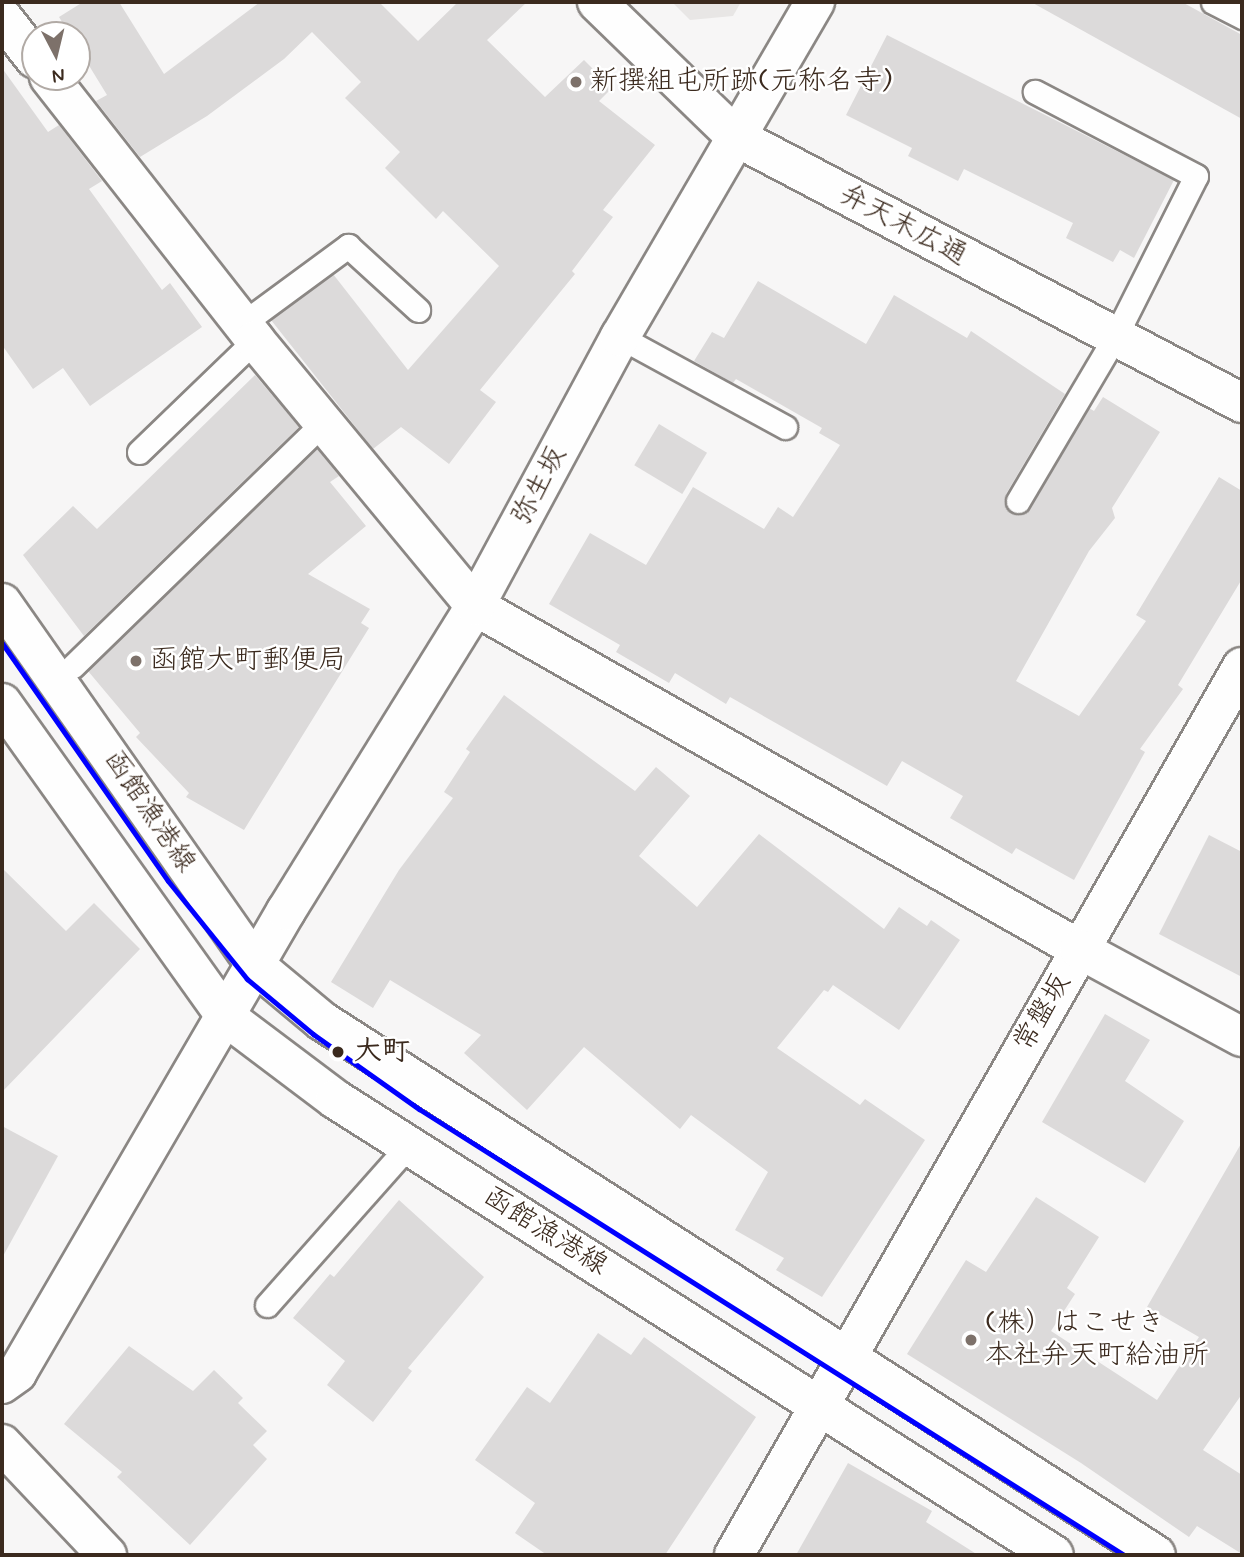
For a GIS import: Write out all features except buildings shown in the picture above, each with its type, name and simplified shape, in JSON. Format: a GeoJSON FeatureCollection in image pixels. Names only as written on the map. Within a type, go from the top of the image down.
{"type":"FeatureCollection","features":[{"type":"Feature","properties":{"kind":"street","name":"弁天末広通"},"geometry":{"type":"LineString","coordinates":[[597,2],[736,137],[1242,403]]}},
{"type":"Feature","properties":{"kind":"street","name":"弥生坂"},"geometry":{"type":"LineString","coordinates":[[2,1384],[18,1373],[225,1016],[475,606],[620,337],[815,2]]}},
{"type":"Feature","properties":{"kind":"street"},"geometry":{"type":"LineString","coordinates":[[2,17],[21,41]]}},
{"type":"Feature","properties":{"kind":"street"},"geometry":{"type":"LineString","coordinates":[[60,91],[249,332],[475,606],[1079,949],[1242,1037]]}},
{"type":"Feature","properties":{"kind":"street","name":"函館漁港線"},"geometry":{"type":"LineString","coordinates":[[2,603],[256,965],[322,1021],[434,1097],[1156,1555]]}},
{"type":"Feature","properties":{"kind":"street","name":"常盤坂"},"geometry":{"type":"LineString","coordinates":[[734,1555],[818,1403],[1242,667]]}},
{"type":"Feature","properties":{"kind":"street","name":"函館漁港線"},"geometry":{"type":"LineString","coordinates":[[2,703],[99,845],[225,1016],[335,1099],[1054,1555]]}},
{"type":"Feature","properties":{"kind":"street"},"geometry":{"type":"LineString","coordinates":[[2,1444],[107,1555]]}},
{"type":"Feature","properties":{"kind":"lane"},"geometry":{"type":"LineString","coordinates":[[1213,2],[1242,17]]}},
{"type":"Feature","properties":{"kind":"lane"},"geometry":{"type":"LineString","coordinates":[[1018,501],[1115,337],[1196,176],[1035,92]]}},
{"type":"Feature","properties":{"kind":"lane"},"geometry":{"type":"LineString","coordinates":[[139,452],[249,332],[348,246],[418,310]]}},
{"type":"Feature","properties":{"kind":"lane"},"geometry":{"type":"LineString","coordinates":[[620,337],[785,427]]}},
{"type":"Feature","properties":{"kind":"lane"},"geometry":{"type":"LineString","coordinates":[[73,666],[323,423]]}},
{"type":"Feature","properties":{"kind":"lane"},"geometry":{"type":"LineString","coordinates":[[267,1306],[408,1146]]}},
{"type":"Feature","properties":{"kind":"shaded area"},"geometry":{"type":"Polygon","coordinates":[[[672,2],[741,2],[733,16],[690,20],[672,2]]]}},
{"type":"Feature","properties":{"kind":"transit line"},"geometry":{"type":"LineString","coordinates":[[2,643],[168,881],[247,979],[313,1034],[419,1109],[1124,1555]]}},
{"type":"Feature","properties":{"kind":"place","name":"新撰組屯所跡(元称名寺)"},"geometry":{"type":"Point","coordinates":[576,82]}},
{"type":"Feature","properties":{"kind":"place","name":"函館大町郵便局"},"geometry":{"type":"Point","coordinates":[136,661]}},
{"type":"Feature","properties":{"kind":"place","name":"大町"},"geometry":{"type":"Point","coordinates":[338,1052]}},
{"type":"Feature","properties":{"kind":"place","name":"(株）はこせき 本社弁天町給油所"},"geometry":{"type":"Point","coordinates":[971,1340]}}]}
